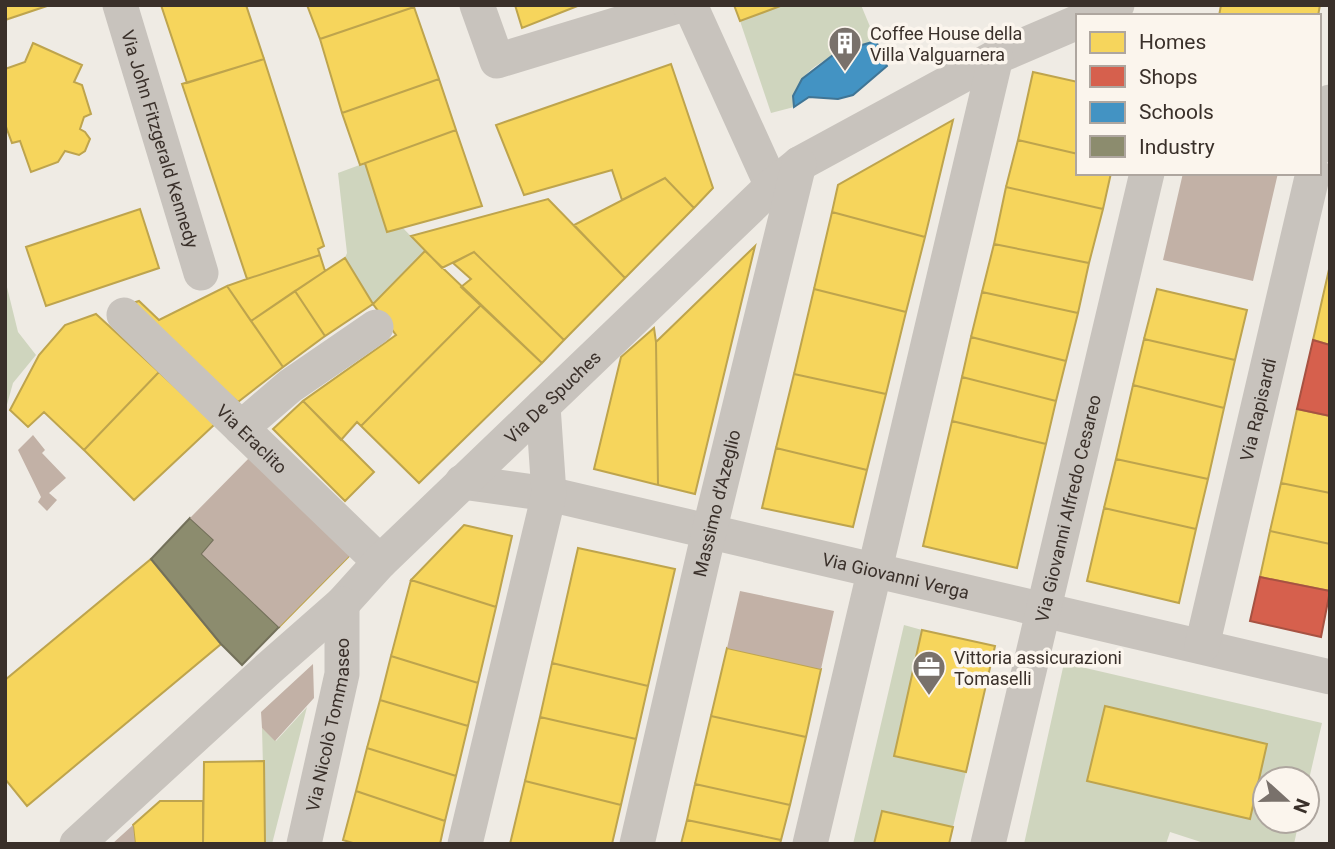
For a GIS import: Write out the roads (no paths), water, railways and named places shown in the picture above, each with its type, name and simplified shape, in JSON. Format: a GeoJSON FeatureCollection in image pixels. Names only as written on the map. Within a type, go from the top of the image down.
{"type":"FeatureCollection","features":[{"type":"Feature","properties":{"kind":"street","name":"Via John Fitzgerald Kennedy"},"geometry":{"type":"LineString","coordinates":[[120,5],[201,273]]}},
{"type":"Feature","properties":{"kind":"street"},"geometry":{"type":"LineString","coordinates":[[477,5],[497,61],[681,5]]}},
{"type":"Feature","properties":{"kind":"street"},"geometry":{"type":"LineString","coordinates":[[690,5],[772,186]]}},
{"type":"Feature","properties":{"kind":"street"},"geometry":{"type":"LineString","coordinates":[[1097,14],[1117,5]]}},
{"type":"Feature","properties":{"kind":"street","name":"Via De Spuches"},"geometry":{"type":"LineString","coordinates":[[77,844],[342,604],[380,562],[772,186],[799,164],[996,57],[1076,23]]}},
{"type":"Feature","properties":{"kind":"street"},"geometry":{"type":"LineString","coordinates":[[810,844],[996,57]]}},
{"type":"Feature","properties":{"kind":"street"},"geometry":{"type":"LineString","coordinates":[[1321,139],[1330,102]]}},
{"type":"Feature","properties":{"kind":"street","name":"Massimo d'Azeglio"},"geometry":{"type":"LineString","coordinates":[[637,844],[709,532],[799,164]]}},
{"type":"Feature","properties":{"kind":"street","name":"Via Giovanni Alfredo Cesareo"},"geometry":{"type":"LineString","coordinates":[[988,844],[1147,175]]}},
{"type":"Feature","properties":{"kind":"street","name":"Via Rapisardi"},"geometry":{"type":"LineString","coordinates":[[1202,646],[1313,175]]}},
{"type":"Feature","properties":{"kind":"street","name":"Via Eraclito"},"geometry":{"type":"LineString","coordinates":[[124,315],[380,562]]}},
{"type":"Feature","properties":{"kind":"street"},"geometry":{"type":"LineString","coordinates":[[241,428],[290,386],[376,327]]}},
{"type":"Feature","properties":{"kind":"street"},"geometry":{"type":"LineString","coordinates":[[465,844],[549,494],[542,406]]}},
{"type":"Feature","properties":{"kind":"street","name":"Via Giovanni Verga"},"geometry":{"type":"LineString","coordinates":[[463,482],[549,494],[1330,677]]}},
{"type":"Feature","properties":{"kind":"street","name":"Via Nicolò Tommaseo"},"geometry":{"type":"LineString","coordinates":[[304,844],[342,674],[342,604]]}},
{"type":"Feature","properties":{"kind":"place","name":"Coffee House della Villa Valguarnera"},"geometry":{"type":"Point","coordinates":[845,73]}},
{"type":"Feature","properties":{"kind":"place","name":"Vittoria assicurazioni Tomaselli"},"geometry":{"type":"Point","coordinates":[929,697]}}]}
